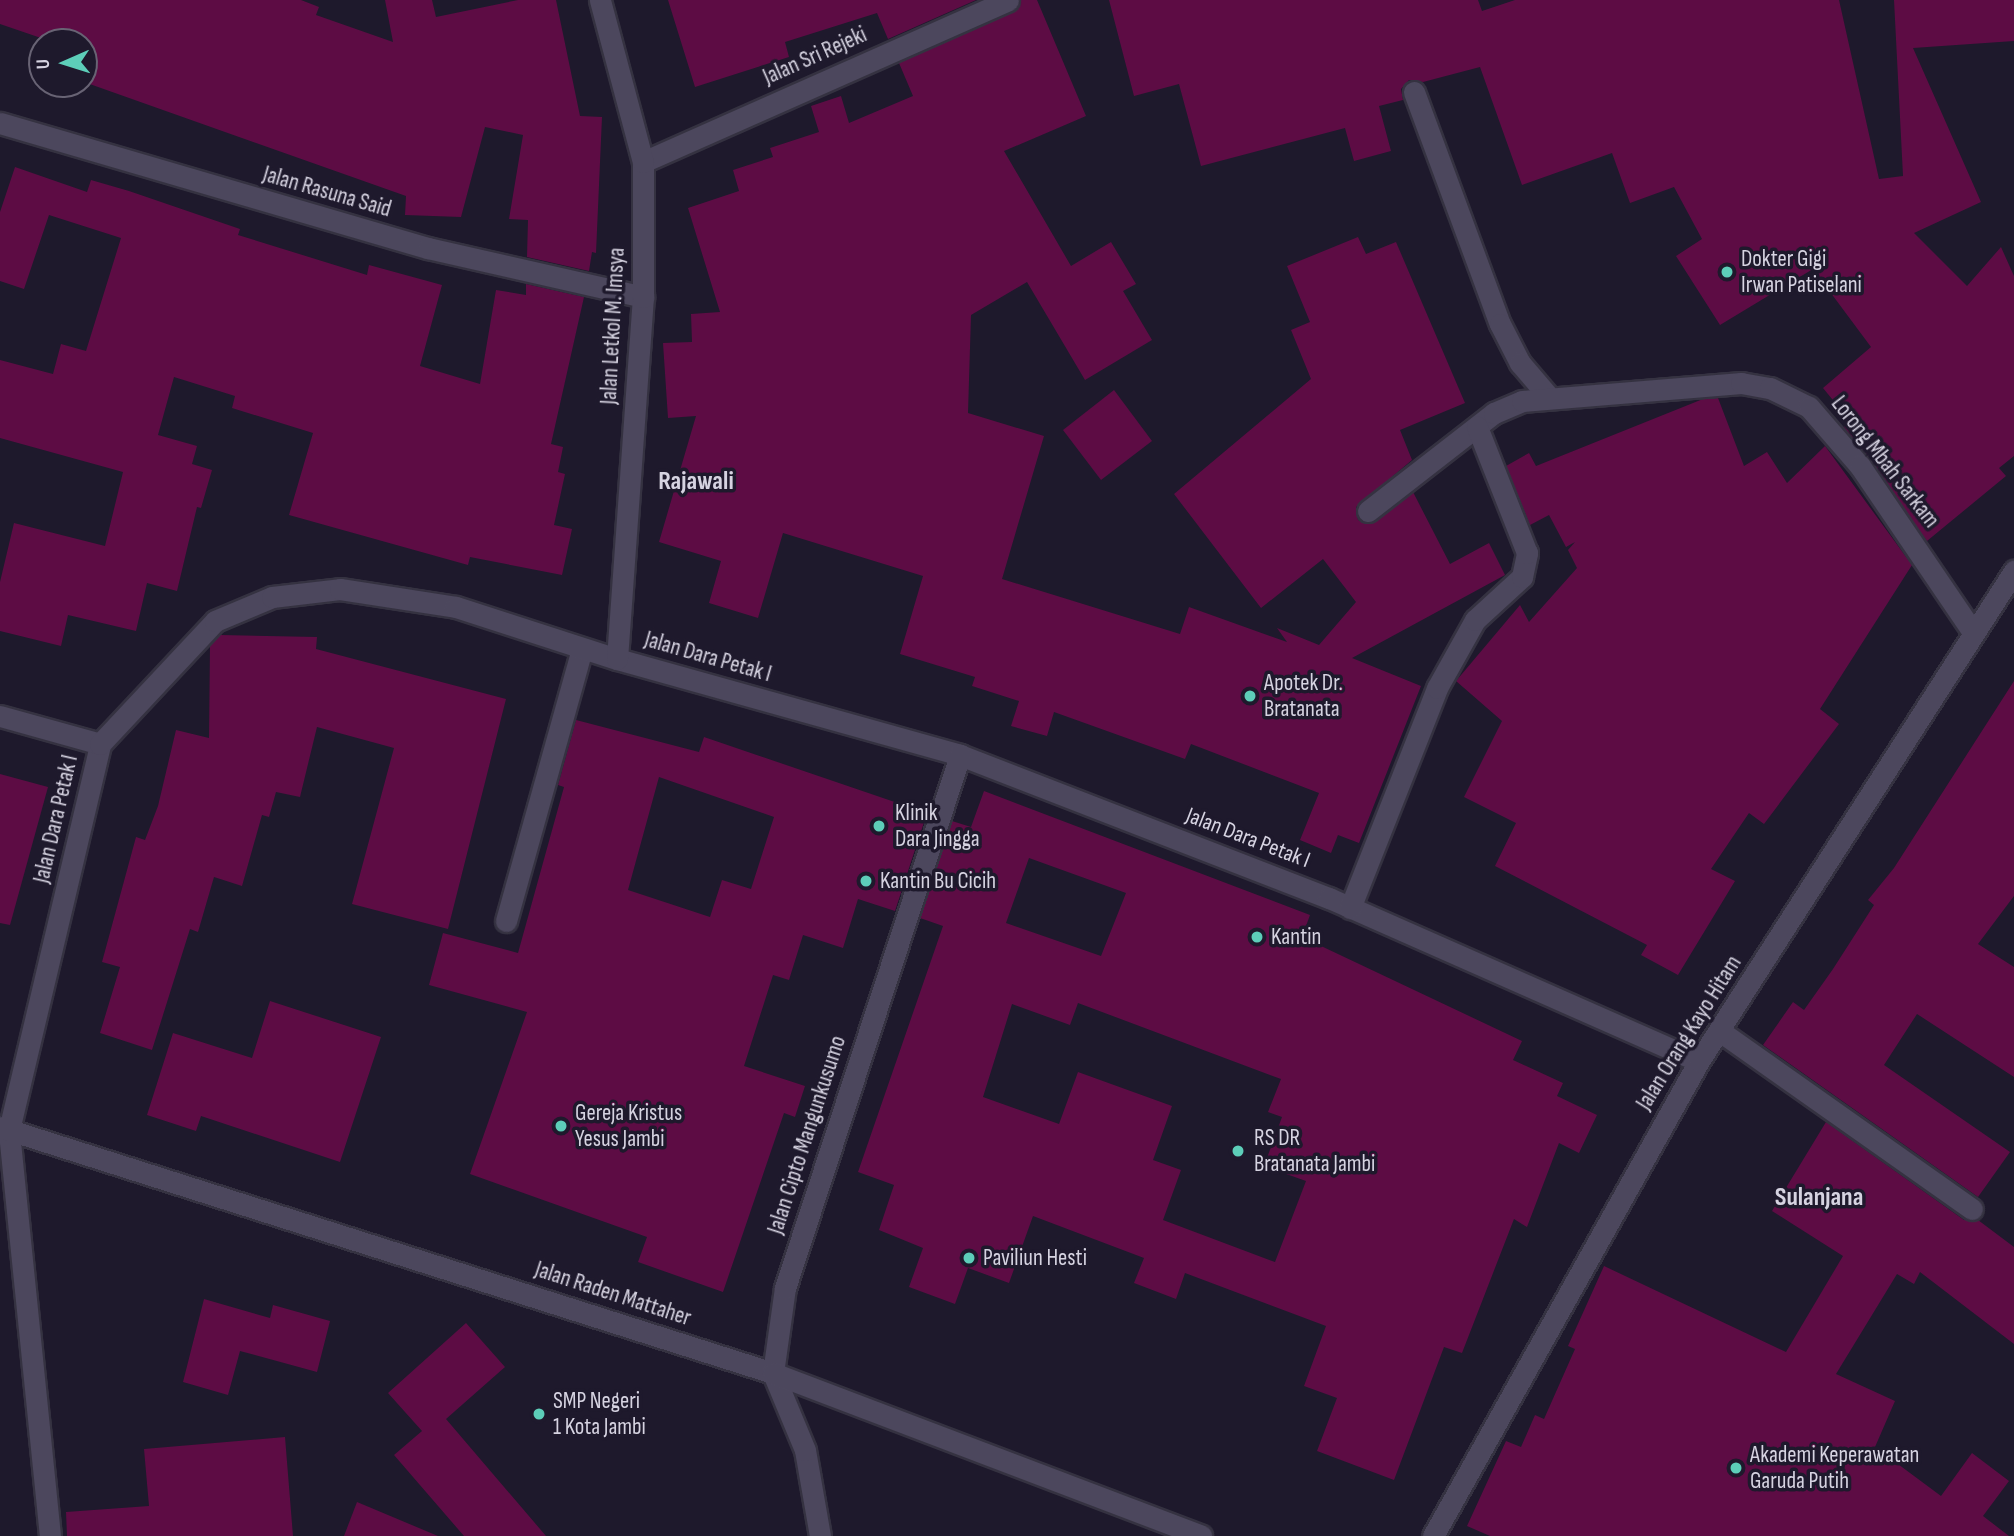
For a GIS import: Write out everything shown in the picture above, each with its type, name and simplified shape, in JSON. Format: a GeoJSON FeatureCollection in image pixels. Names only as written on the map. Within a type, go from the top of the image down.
{"type":"FeatureCollection","features":[{"type":"Feature","properties":{"kind":"street","name":"Jalan Letkol M. Imsya"},"geometry":{"type":"LineString","coordinates":[[600,0],[643,162],[643,297],[617,659]]}},
{"type":"Feature","properties":{"kind":"street","name":"Jalan Sri Rejeki"},"geometry":{"type":"LineString","coordinates":[[643,162],[1009,0]]}},
{"type":"Feature","properties":{"kind":"street"},"geometry":{"type":"LineString","coordinates":[[1414,92],[1500,324],[1520,363],[1549,397]]}},
{"type":"Feature","properties":{"kind":"street","name":"Jalan Rasuna Said"},"geometry":{"type":"LineString","coordinates":[[0,123],[428,248],[643,297]]}},
{"type":"Feature","properties":{"kind":"street","name":"Lorong Mbah Sarkam"},"geometry":{"type":"LineString","coordinates":[[1368,511],[1477,427],[1522,401],[1549,397],[1665,392],[1741,383],[1770,388],[1810,407],[1900,519],[1972,631]]}},
{"type":"Feature","properties":{"kind":"street"},"geometry":{"type":"LineString","coordinates":[[1350,908],[1437,688],[1475,620],[1522,577],[1527,553],[1477,427]]}},
{"type":"Feature","properties":{"kind":"street","name":"Jalan Orang Kayo Hitam"},"geometry":{"type":"LineString","coordinates":[[1433,1536],[1699,1061],[1721,1032],[1972,631],[2014,571]]}},
{"type":"Feature","properties":{"kind":"street","name":"Jalan Dara Petak I"},"geometry":{"type":"LineString","coordinates":[[50,1536],[5,1128],[100,744],[215,621],[272,597],[340,589],[456,607],[582,649],[960,755],[1350,908],[1699,1061]]}},
{"type":"Feature","properties":{"kind":"street"},"geometry":{"type":"LineString","coordinates":[[506,921],[582,649]]}},
{"type":"Feature","properties":{"kind":"street"},"geometry":{"type":"LineString","coordinates":[[0,716],[100,744]]}},
{"type":"Feature","properties":{"kind":"street","name":"Jalan Cipto Mangunkusumo"},"geometry":{"type":"LineString","coordinates":[[773,1373],[785,1288],[960,755]]}},
{"type":"Feature","properties":{"kind":"street"},"geometry":{"type":"LineString","coordinates":[[1721,1032],[1972,1209]]}},
{"type":"Feature","properties":{"kind":"street","name":"Jalan Raden Mattaher"},"geometry":{"type":"LineString","coordinates":[[5,1128],[773,1373],[1202,1536]]}},
{"type":"Feature","properties":{"kind":"street"},"geometry":{"type":"LineString","coordinates":[[773,1373],[805,1450],[820,1536]]}},
{"type":"Feature","properties":{"kind":"building"},"geometry":{"type":"Polygon","coordinates":[[[0,0],[301,0],[319,7],[316,15],[393,42],[385,0],[432,0],[436,17],[518,0],[556,0],[580,116],[602,117],[596,253],[592,252],[589,271],[527,257],[528,220],[509,219],[523,135],[485,127],[461,217],[405,215],[406,196],[98,87],[98,28],[28,28],[28,34],[0,24],[0,0]]]}},
{"type":"Feature","properties":{"kind":"building"},"geometry":{"type":"Polygon","coordinates":[[[668,0],[976,0],[888,39],[877,13],[785,42],[789,57],[695,87],[668,0]]]}},
{"type":"Feature","properties":{"kind":"building"},"geometry":{"type":"Polygon","coordinates":[[[1021,0],[1037,0],[1086,116],[1004,151],[1071,266],[1111,242],[1136,284],[1123,291],[1152,340],[1085,380],[1027,282],[971,315],[968,413],[1044,436],[1002,579],[1180,634],[1189,607],[1287,642],[1277,628],[1319,645],[1356,602],[1323,559],[1261,608],[1174,494],[1311,379],[1291,330],[1310,322],[1287,266],[1358,237],[1366,254],[1396,242],[1465,403],[1400,430],[1412,460],[1356,507],[1358,520],[1370,524],[1413,492],[1450,564],[1489,543],[1505,575],[1352,658],[1421,686],[1359,843],[1338,835],[1331,853],[1300,840],[1319,793],[1191,744],[1185,759],[1054,712],[1047,736],[1011,726],[1019,701],[972,686],[975,677],[900,654],[923,576],[783,533],[758,618],[709,603],[721,561],[659,542],[696,416],[668,418],[663,343],[692,342],[691,314],[720,312],[688,208],[739,191],[733,170],[773,157],[770,148],[819,132],[811,106],[841,96],[849,123],[913,96],[899,63],[1013,12],[1021,0]]]}},
{"type":"Feature","properties":{"kind":"building"},"geometry":{"type":"Polygon","coordinates":[[[1109,0],[1478,0],[1482,11],[1515,0],[1839,0],[1879,179],[1903,176],[1894,0],[2014,0],[2014,41],[1913,48],[1981,202],[1914,233],[1967,286],[2001,247],[2014,276],[2014,456],[1999,468],[2006,476],[1927,541],[1844,427],[1850,421],[1823,388],[1871,347],[1813,269],[1720,325],[1676,256],[1702,239],[1674,187],[1630,203],[1612,153],[1522,185],[1480,67],[1423,82],[1409,80],[1401,89],[1403,100],[1379,106],[1391,151],[1354,161],[1345,128],[1201,166],[1179,84],[1134,96],[1109,0]]]}},
{"type":"Feature","properties":{"kind":"building"},"geometry":{"type":"Polygon","coordinates":[[[15,167],[87,192],[91,180],[129,191],[240,229],[238,235],[367,275],[369,265],[442,285],[420,366],[480,384],[496,290],[526,295],[526,284],[584,297],[551,444],[563,447],[558,472],[565,474],[554,525],[572,529],[562,575],[470,557],[468,565],[289,515],[313,433],[232,408],[235,396],[174,377],[158,435],[197,446],[192,464],[212,470],[201,508],[197,507],[177,591],[147,583],[136,631],[68,615],[61,646],[0,631],[0,582],[14,523],[105,546],[123,472],[0,438],[0,360],[53,374],[61,344],[86,351],[121,238],[49,215],[24,289],[0,281],[0,212],[15,167]]]}},
{"type":"Feature","properties":{"kind":"building"},"geometry":{"type":"Polygon","coordinates":[[[1114,390],[1152,441],[1101,480],[1063,430],[1114,390]]]}},
{"type":"Feature","properties":{"kind":"building"},"geometry":{"type":"Polygon","coordinates":[[[1718,398],[1744,466],[1767,452],[1787,483],[1825,446],[1912,565],[1820,709],[1839,724],[1764,824],[1749,813],[1711,869],[1735,881],[1678,975],[1641,955],[1647,945],[1495,866],[1516,823],[1464,797],[1502,721],[1456,681],[1520,605],[1529,622],[1577,568],[1568,550],[1575,542],[1566,547],[1549,515],[1530,525],[1506,466],[1529,453],[1536,466],[1703,399],[1718,398]]]}},
{"type":"Feature","properties":{"kind":"building"},"geometry":{"type":"Polygon","coordinates":[[[220,635],[317,637],[316,649],[506,699],[448,929],[352,904],[394,748],[317,727],[300,797],[276,792],[269,817],[262,815],[242,886],[214,877],[198,932],[190,929],[152,1050],[100,1033],[120,967],[102,962],[136,837],[145,840],[158,806],[176,730],[209,738],[210,645],[220,635]]]}},
{"type":"Feature","properties":{"kind":"building"},"geometry":{"type":"Polygon","coordinates":[[[2014,681],[2014,896],[1978,944],[2014,967],[2014,1077],[1917,1014],[1884,1065],[2010,1152],[1978,1197],[1763,1045],[1793,1002],[1804,1010],[1833,969],[1874,905],[1868,900],[1894,868],[2014,681]]]}},
{"type":"Feature","properties":{"kind":"building"},"geometry":{"type":"Polygon","coordinates":[[[576,720],[699,752],[704,737],[927,813],[895,911],[858,899],[843,948],[803,935],[789,980],[773,975],[744,1066],[805,1086],[795,1117],[784,1113],[723,1292],[638,1262],[647,1237],[470,1174],[527,1012],[429,985],[443,933],[518,953],[564,787],[558,785],[576,720]],[[659,777],[628,890],[710,917],[722,880],[751,889],[774,817],[659,777]]]}},
{"type":"Feature","properties":{"kind":"building"},"geometry":{"type":"Polygon","coordinates":[[[0,774],[48,787],[10,925],[0,923],[0,774]]]}},
{"type":"Feature","properties":{"kind":"building"},"geometry":{"type":"Polygon","coordinates":[[[984,791],[1310,915],[1302,937],[1522,1041],[1513,1060],[1563,1083],[1557,1096],[1597,1115],[1579,1153],[1559,1143],[1527,1227],[1514,1219],[1462,1353],[1444,1347],[1394,1480],[1317,1451],[1337,1398],[1304,1386],[1326,1326],[1185,1273],[1176,1299],[1134,1283],[1144,1258],[1033,1216],[1009,1283],[968,1268],[955,1304],[909,1287],[923,1248],[879,1230],[894,1185],[858,1172],[943,926],[920,918],[952,821],[971,827],[984,791]],[[1029,858],[1006,923],[1101,956],[1126,893],[1029,858]],[[1078,1003],[1070,1025],[1012,1004],[983,1097],[1059,1124],[1078,1072],[1172,1106],[1153,1160],[1181,1170],[1163,1220],[1275,1262],[1306,1181],[1264,1166],[1282,1117],[1268,1112],[1281,1079],[1078,1003]]]}},
{"type":"Feature","properties":{"kind":"building"},"geometry":{"type":"Polygon","coordinates":[[[270,1001],[381,1037],[340,1162],[201,1116],[196,1131],[147,1115],[173,1033],[252,1058],[270,1001]]]}},
{"type":"Feature","properties":{"kind":"building"},"geometry":{"type":"Polygon","coordinates":[[[1826,1122],[1964,1220],[1978,1220],[2014,1247],[2014,1344],[1920,1272],[1914,1284],[1897,1274],[1836,1374],[1895,1401],[1875,1447],[1941,1496],[1972,1453],[2009,1481],[1983,1516],[2009,1536],[1490,1536],[1467,1526],[1506,1441],[1521,1447],[1535,1415],[1544,1419],[1575,1349],[1568,1346],[1604,1266],[1786,1352],[1843,1256],[1772,1211],[1826,1122]]]}},
{"type":"Feature","properties":{"kind":"building"},"geometry":{"type":"Polygon","coordinates":[[[204,1299],[270,1318],[273,1305],[330,1321],[317,1372],[240,1351],[228,1395],[183,1382],[204,1299]]]}},
{"type":"Feature","properties":{"kind":"building"},"geometry":{"type":"Polygon","coordinates":[[[466,1323],[505,1367],[446,1419],[546,1536],[464,1536],[394,1455],[422,1431],[388,1393],[466,1323]]]}},
{"type":"Feature","properties":{"kind":"building"},"geometry":{"type":"Polygon","coordinates":[[[285,1437],[293,1536],[67,1536],[66,1512],[149,1506],[144,1449],[285,1437]]]}},
{"type":"Feature","properties":{"kind":"building"},"geometry":{"type":"Polygon","coordinates":[[[357,1502],[438,1536],[344,1536],[357,1502]]]}},
{"type":"Feature","properties":{"kind":"place","name":"Dokter Gigi Irwan Patiselani"},"geometry":{"type":"Point","coordinates":[1727,272]}},
{"type":"Feature","properties":{"kind":"place","name":"Apotek Dr. Bratanata"},"geometry":{"type":"Point","coordinates":[1250,696]}},
{"type":"Feature","properties":{"kind":"place","name":"Klinik Dara Jingga"},"geometry":{"type":"Point","coordinates":[879,826]}},
{"type":"Feature","properties":{"kind":"place","name":"Kantin Bu Cicih"},"geometry":{"type":"Point","coordinates":[866,881]}},
{"type":"Feature","properties":{"kind":"place","name":"Kantin"},"geometry":{"type":"Point","coordinates":[1257,937]}},
{"type":"Feature","properties":{"kind":"place","name":"Gereja Kristus Yesus Jambi"},"geometry":{"type":"Point","coordinates":[561,1126]}},
{"type":"Feature","properties":{"kind":"place","name":"RS DR Bratanata Jambi"},"geometry":{"type":"Point","coordinates":[1238,1151]}},
{"type":"Feature","properties":{"kind":"place","name":"Paviliun Hesti"},"geometry":{"type":"Point","coordinates":[969,1258]}},
{"type":"Feature","properties":{"kind":"place","name":"SMP Negeri 1 Kota Jambi"},"geometry":{"type":"Point","coordinates":[539,1414]}},
{"type":"Feature","properties":{"kind":"place","name":"Akademi Keperawatan Garuda Putih"},"geometry":{"type":"Point","coordinates":[1736,1468]}},
{"type":"Feature","properties":{"kind":"district","name":"Rajawali"},"geometry":{"type":"Point","coordinates":[696,482]}},
{"type":"Feature","properties":{"kind":"district","name":"Sulanjana"},"geometry":{"type":"Point","coordinates":[1819,1198]}}]}
